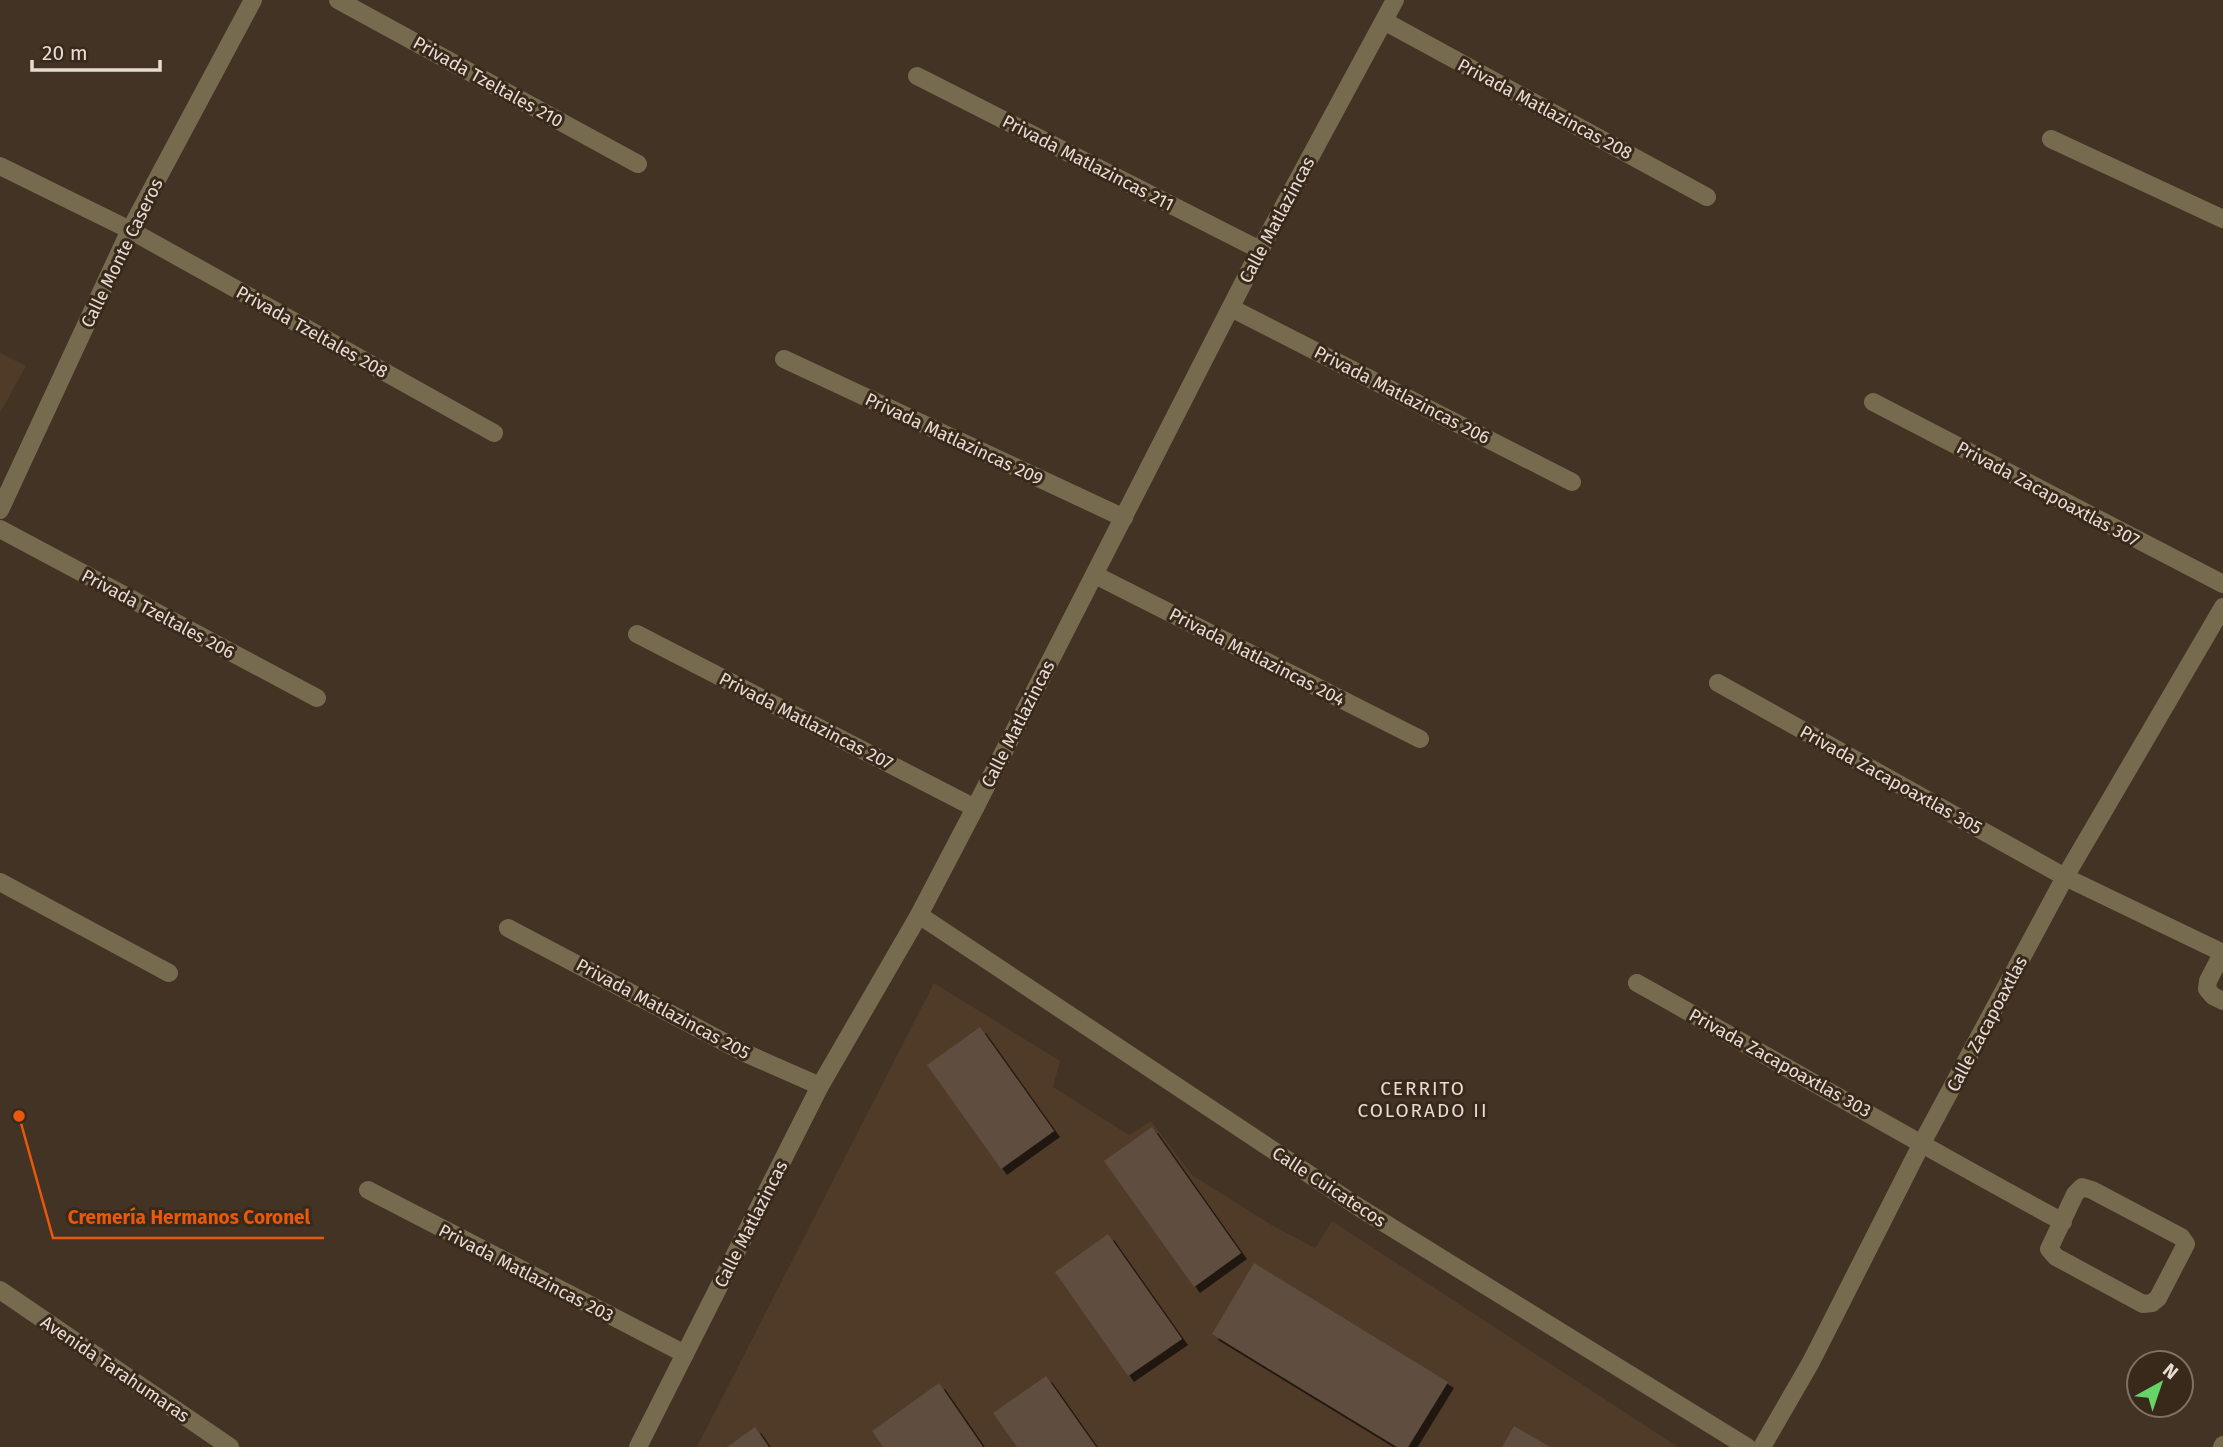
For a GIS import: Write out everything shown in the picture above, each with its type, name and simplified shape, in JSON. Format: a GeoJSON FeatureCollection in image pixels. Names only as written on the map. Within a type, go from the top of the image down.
{"type":"FeatureCollection","features":[{"type":"Feature","properties":{"kind":"street","name":"Calle Monte Caseros"},"geometry":{"type":"LineString","coordinates":[[0,510],[131,230],[253,0]]}},
{"type":"Feature","properties":{"kind":"street","name":"Privada Tzeltales 210"},"geometry":{"type":"LineString","coordinates":[[338,0],[638,164]]}},
{"type":"Feature","properties":{"kind":"street","name":"Calle Matlazincas"},"geometry":{"type":"LineString","coordinates":[[638,1447],[820,1086],[919,915],[1260,250],[1395,0]]}},
{"type":"Feature","properties":{"kind":"street","name":"Privada Matlazincas 208"},"geometry":{"type":"LineString","coordinates":[[1384,21],[1707,197]]}},
{"type":"Feature","properties":{"kind":"street","name":"Privada Matlazincas 211"},"geometry":{"type":"LineString","coordinates":[[916,76],[1260,250]]}},
{"type":"Feature","properties":{"kind":"street"},"geometry":{"type":"LineString","coordinates":[[2051,138],[2223,219]]}},
{"type":"Feature","properties":{"kind":"street","name":"Privada Tzeltales 208"},"geometry":{"type":"LineString","coordinates":[[0,166],[131,230],[494,433]]}},
{"type":"Feature","properties":{"kind":"street","name":"Privada Matlazincas 206"},"geometry":{"type":"LineString","coordinates":[[1231,308],[1572,482]]}},
{"type":"Feature","properties":{"kind":"street","name":"Privada Matlazincas 209"},"geometry":{"type":"LineString","coordinates":[[784,359],[1124,518]]}},
{"type":"Feature","properties":{"kind":"street","name":"Privada Zacapoaxtlas 307"},"geometry":{"type":"LineString","coordinates":[[1873,402],[2223,584]]}},
{"type":"Feature","properties":{"kind":"street","name":"Privada Tzeltales 206"},"geometry":{"type":"LineString","coordinates":[[0,529],[317,698]]}},
{"type":"Feature","properties":{"kind":"street","name":"Privada Matlazincas 204"},"geometry":{"type":"LineString","coordinates":[[1094,575],[1420,739]]}},
{"type":"Feature","properties":{"kind":"street","name":"Calle Zacapoaxtlas"},"geometry":{"type":"LineString","coordinates":[[1762,1447],[1811,1362],[1922,1143],[2065,877],[2223,607]]}},
{"type":"Feature","properties":{"kind":"street","name":"Privada Matlazincas 207"},"geometry":{"type":"LineString","coordinates":[[637,634],[975,808]]}},
{"type":"Feature","properties":{"kind":"street","name":"Privada Zacapoaxtlas 305"},"geometry":{"type":"LineString","coordinates":[[1717,682],[2065,877],[2223,953]]}},
{"type":"Feature","properties":{"kind":"street"},"geometry":{"type":"LineString","coordinates":[[0,883],[169,973]]}},
{"type":"Feature","properties":{"kind":"street","name":"Calle Cuicatecos"},"geometry":{"type":"LineString","coordinates":[[919,915],[1360,1208],[1747,1447]]}},
{"type":"Feature","properties":{"kind":"street","name":"Privada Matlazincas 205"},"geometry":{"type":"LineString","coordinates":[[508,928],[745,1053],[820,1086]]}},
{"type":"Feature","properties":{"kind":"street"},"geometry":{"type":"LineString","coordinates":[[2223,953],[2208,981],[2207,989],[2223,1001]]}},
{"type":"Feature","properties":{"kind":"street","name":"Privada Zacapoaxtlas 303"},"geometry":{"type":"LineString","coordinates":[[1637,984],[2063,1222]]}},
{"type":"Feature","properties":{"kind":"street"},"geometry":{"type":"LineString","coordinates":[[2082,1187],[2181,1237],[2186,1244],[2158,1298],[2152,1303],[2143,1304],[2056,1257],[2049,1249],[2063,1222],[2075,1194],[2082,1187]]}},
{"type":"Feature","properties":{"kind":"street","name":"Privada Matlazincas 203"},"geometry":{"type":"LineString","coordinates":[[368,1191],[685,1354]]}},
{"type":"Feature","properties":{"kind":"street","name":"Avenida Tarahumaras"},"geometry":{"type":"LineString","coordinates":[[0,1290],[230,1447]]}},
{"type":"Feature","properties":{"kind":"shaded area"},"geometry":{"type":"Polygon","coordinates":[[[0,353],[26,366],[0,413],[0,353]]]}},
{"type":"Feature","properties":{"kind":"shaded area"},"geometry":{"type":"Polygon","coordinates":[[[934,983],[1060,1061],[1053,1087],[1129,1135],[1151,1121],[1192,1175],[1270,1224],[1315,1248],[1332,1221],[1678,1447],[697,1447],[934,983]]]}},
{"type":"Feature","properties":{"kind":"building"},"geometry":{"type":"Polygon","coordinates":[[[980,1027],[1054,1131],[1001,1169],[927,1065],[980,1027]]]}},
{"type":"Feature","properties":{"kind":"building"},"geometry":{"type":"Polygon","coordinates":[[[1152,1127],[1241,1253],[1194,1287],[1104,1161],[1152,1127]]]}},
{"type":"Feature","properties":{"kind":"building"},"geometry":{"type":"Polygon","coordinates":[[[1108,1234],[1182,1339],[1128,1376],[1055,1272],[1108,1234]]]}},
{"type":"Feature","properties":{"kind":"building"},"geometry":{"type":"Polygon","coordinates":[[[1254,1263],[1448,1382],[1408,1447],[1397,1447],[1212,1334],[1254,1263]]]}},
{"type":"Feature","properties":{"kind":"building"},"geometry":{"type":"Polygon","coordinates":[[[1046,1376],[1096,1447],[1017,1447],[993,1413],[1046,1376]]]}},
{"type":"Feature","properties":{"kind":"building"},"geometry":{"type":"Polygon","coordinates":[[[939,1383],[983,1447],[883,1447],[872,1431],[939,1383]]]}},
{"type":"Feature","properties":{"kind":"building"},"geometry":{"type":"Polygon","coordinates":[[[1514,1426],[1550,1447],[1502,1447],[1514,1426]]]}},
{"type":"Feature","properties":{"kind":"building"},"geometry":{"type":"Polygon","coordinates":[[[755,1427],[769,1447],[727,1447],[755,1427]]]}},
{"type":"Feature","properties":{"kind":"place","name":"Cremería Hermanos Coronel"},"geometry":{"type":"Point","coordinates":[19,1116]}},
{"type":"Feature","properties":{"kind":"district","name":"CERRITO COLORADO II"},"geometry":{"type":"Point","coordinates":[1423,1099]}}]}
